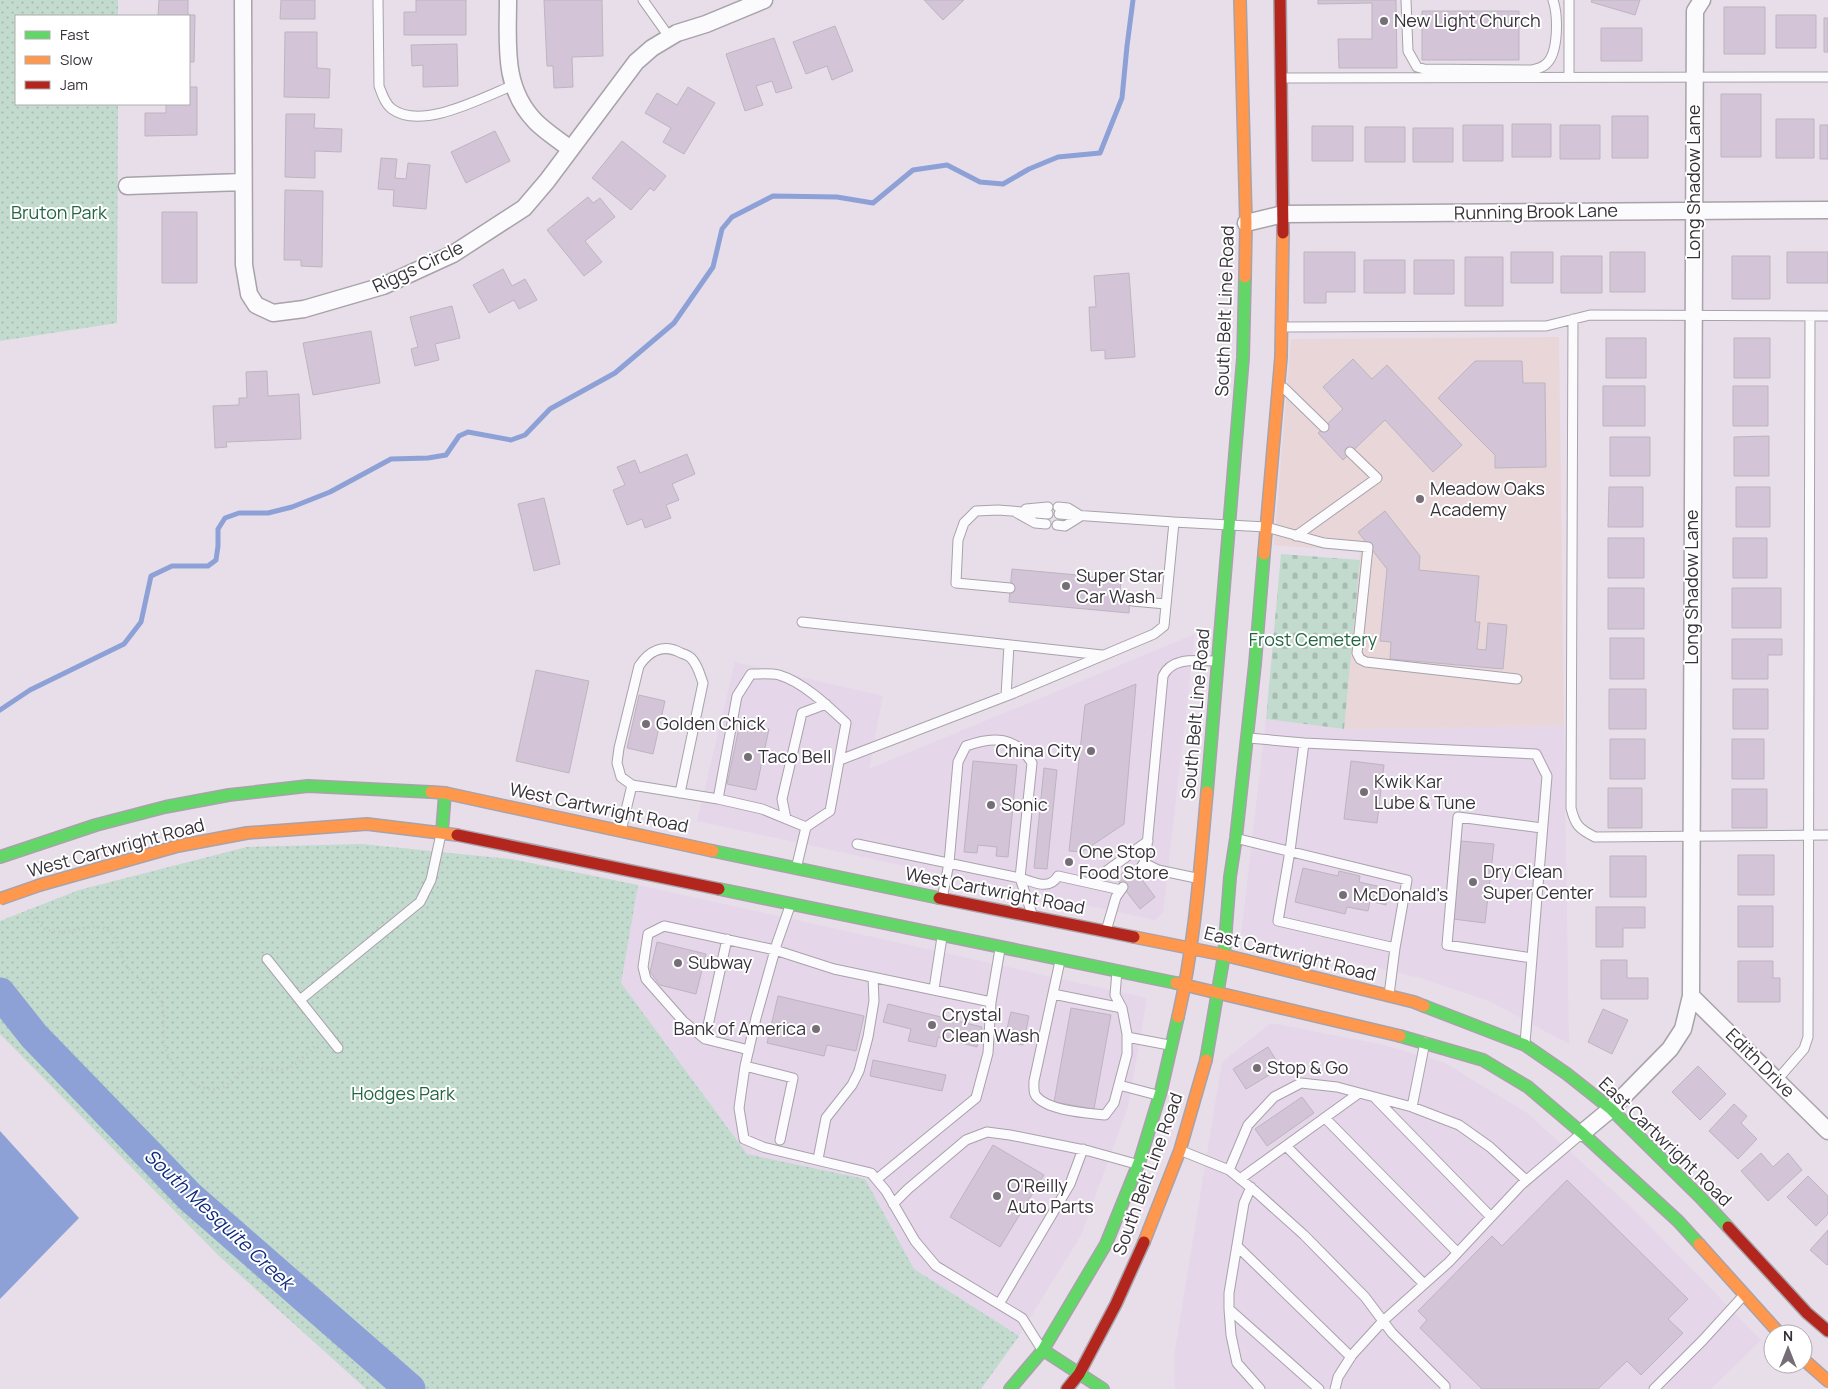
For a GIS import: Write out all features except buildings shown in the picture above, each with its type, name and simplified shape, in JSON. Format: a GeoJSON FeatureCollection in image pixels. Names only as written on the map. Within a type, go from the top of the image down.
{"type":"FeatureCollection","features":[{"type":"Feature","properties":{"kind":"main road","name":"South Belt Line Road"},"geometry":{"type":"LineString","coordinates":[[1010,1389],[1043,1350],[1106,1244],[1138,1164],[1159,1095],[1185,985],[1223,661],[1227,650],[1221,626],[1243,358],[1246,224],[1240,0]]}},
{"type":"Feature","properties":{"kind":"main road","name":"South Belt Line Road"},"geometry":{"type":"LineString","coordinates":[[1067,1389],[1079,1374],[1116,1304],[1151,1228],[1180,1150],[1207,1056],[1224,955],[1230,877],[1255,664],[1278,382],[1283,214],[1280,0]]}},
{"type":"Feature","properties":{"kind":"main road"},"geometry":{"type":"LineString","coordinates":[[1223,661],[1224,724]]}},
{"type":"Feature","properties":{"kind":"main road"},"geometry":{"type":"LineString","coordinates":[[1234,736],[1246,738]]}},
{"type":"Feature","properties":{"kind":"main road","name":"West Cartwright Road"},"geometry":{"type":"LineString","coordinates":[[0,857],[96,825],[165,807],[229,795],[308,786],[445,793],[621,831],[795,874],[942,899],[1190,948]]}},
{"type":"Feature","properties":{"kind":"main road"},"geometry":{"type":"LineString","coordinates":[[442,832],[445,793]]}},
{"type":"Feature","properties":{"kind":"main road","name":"West Cartwright Road"},"geometry":{"type":"LineString","coordinates":[[0,899],[178,846],[247,833],[367,824],[442,832],[792,899],[942,934],[1185,985]]}},
{"type":"Feature","properties":{"kind":"main road","name":"East Cartwright Road"},"geometry":{"type":"LineString","coordinates":[[1190,948],[1414,1002],[1525,1044],[1611,1109],[1700,1197],[1807,1313],[1828,1331]]}},
{"type":"Feature","properties":{"kind":"main road"},"geometry":{"type":"LineString","coordinates":[[1185,985],[1426,1042],[1482,1060],[1504,1072],[1528,1087],[1678,1221],[1771,1324]]}},
{"type":"Feature","properties":{"kind":"main road"},"geometry":{"type":"LineString","coordinates":[[1043,1350],[1103,1389]]}},
{"type":"Feature","properties":{"kind":"main road"},"geometry":{"type":"LineString","coordinates":[[1813,1368],[1828,1381]]}},
{"type":"Feature","properties":{"kind":"street","name":"Riggs Circle"},"geometry":{"type":"LineString","coordinates":[[243,0],[245,278],[249,294],[256,305],[273,313],[304,309],[384,286],[453,254],[524,208],[547,181],[636,62],[652,48],[677,33],[706,24],[764,0]]}},
{"type":"Feature","properties":{"kind":"street"},"geometry":{"type":"LineString","coordinates":[[508,0],[508,58],[511,78],[519,98],[536,121],[570,149]]}},
{"type":"Feature","properties":{"kind":"street","name":"Long Shadow Lane"},"geometry":{"type":"LineString","coordinates":[[1582,1134],[1611,1109],[1670,1049],[1682,1029],[1691,996],[1694,77],[1695,11],[1702,0]]}},
{"type":"Feature","properties":{"kind":"street"},"geometry":{"type":"LineString","coordinates":[[127,186],[243,182]]}},
{"type":"Feature","properties":{"kind":"street","name":"Running Brook Lane"},"geometry":{"type":"LineString","coordinates":[[1246,224],[1283,214],[1828,210]]}},
{"type":"Feature","properties":{"kind":"street","name":"Edith Drive"},"geometry":{"type":"LineString","coordinates":[[1691,996],[1828,1131]]}},
{"type":"Feature","properties":{"kind":"lane"},"geometry":{"type":"LineString","coordinates":[[378,0],[379,86],[382,96],[391,108],[402,115],[418,117],[436,116],[514,85]]}},
{"type":"Feature","properties":{"kind":"lane"},"geometry":{"type":"LineString","coordinates":[[643,0],[670,38]]}},
{"type":"Feature","properties":{"kind":"lane"},"geometry":{"type":"LineString","coordinates":[[1406,0],[1408,51],[1417,67],[1532,70],[1547,64],[1556,44],[1553,0]]}},
{"type":"Feature","properties":{"kind":"lane"},"geometry":{"type":"LineString","coordinates":[[1569,0],[1569,77]]}},
{"type":"Feature","properties":{"kind":"lane"},"geometry":{"type":"LineString","coordinates":[[1281,78],[1828,77]]}},
{"type":"Feature","properties":{"kind":"lane"},"geometry":{"type":"LineString","coordinates":[[1281,327],[1546,326],[1590,315],[1828,316]]}},
{"type":"Feature","properties":{"kind":"lane"},"geometry":{"type":"LineString","coordinates":[[1777,1080],[1804,1049],[1808,1037],[1810,316]]}},
{"type":"Feature","properties":{"kind":"lane"},"geometry":{"type":"LineString","coordinates":[[1573,319],[1571,808],[1573,819],[1581,830],[1595,837],[1828,835]]}},
{"type":"Feature","properties":{"kind":"lane"},"geometry":{"type":"LineString","coordinates":[[1278,382],[1324,427]]}},
{"type":"Feature","properties":{"kind":"lane"},"geometry":{"type":"LineString","coordinates":[[1296,536],[1377,478],[1350,452]]}},
{"type":"Feature","properties":{"kind":"lane"},"geometry":{"type":"LineString","coordinates":[[1010,588],[956,583],[958,540],[964,523],[976,511],[1012,511],[1039,506],[1048,510]]}},
{"type":"Feature","properties":{"kind":"lane"},"geometry":{"type":"LineString","coordinates":[[1058,511],[1068,508],[1081,516],[1266,527],[1324,543],[1368,547],[1357,653],[1360,659],[1366,662],[1516,679]]}},
{"type":"Feature","properties":{"kind":"lane"},"geometry":{"type":"LineString","coordinates":[[1012,511],[1035,523],[1046,524]]}},
{"type":"Feature","properties":{"kind":"lane"},"geometry":{"type":"LineString","coordinates":[[1058,525],[1065,526],[1081,516]]}},
{"type":"Feature","properties":{"kind":"lane"},"geometry":{"type":"LineString","coordinates":[[840,760],[1006,696],[1154,634],[1164,626],[1174,522]]}},
{"type":"Feature","properties":{"kind":"lane"},"geometry":{"type":"LineString","coordinates":[[1132,601],[1166,604]]}},
{"type":"Feature","properties":{"kind":"lane"},"geometry":{"type":"LineString","coordinates":[[802,622],[1104,655]]}},
{"type":"Feature","properties":{"kind":"lane"},"geometry":{"type":"LineString","coordinates":[[1006,696],[1008,645]]}},
{"type":"Feature","properties":{"kind":"lane"},"geometry":{"type":"LineString","coordinates":[[680,793],[702,683],[699,670],[691,658],[677,650],[660,648],[646,655],[639,666],[619,748],[617,763],[622,777],[632,785],[680,793],[718,799],[762,809],[806,827]]}},
{"type":"Feature","properties":{"kind":"lane"},"geometry":{"type":"LineString","coordinates":[[1137,873],[1144,863],[1148,841],[1163,676],[1167,668],[1180,662],[1223,661]]}},
{"type":"Feature","properties":{"kind":"lane"},"geometry":{"type":"LineString","coordinates":[[718,799],[737,696],[752,674],[779,675],[807,689],[846,723],[830,811],[806,827],[795,874]]}},
{"type":"Feature","properties":{"kind":"lane"},"geometry":{"type":"LineString","coordinates":[[786,819],[782,799],[802,713],[826,704]]}},
{"type":"Feature","properties":{"kind":"lane"},"geometry":{"type":"LineString","coordinates":[[1246,738],[1304,743],[1536,754],[1547,776],[1525,1044]]}},
{"type":"Feature","properties":{"kind":"lane"},"geometry":{"type":"LineString","coordinates":[[942,899],[948,863],[958,762],[966,746],[980,741],[1010,742],[1025,751],[1032,763],[1020,878],[1033,917]]}},
{"type":"Feature","properties":{"kind":"lane"},"geometry":{"type":"LineString","coordinates":[[1304,743],[1290,851],[1278,920],[1395,948]]}},
{"type":"Feature","properties":{"kind":"lane"},"geometry":{"type":"LineString","coordinates":[[621,831],[632,785]]}},
{"type":"Feature","properties":{"kind":"lane"},"geometry":{"type":"LineString","coordinates":[[1532,958],[1446,945],[1458,817],[1542,828]]}},
{"type":"Feature","properties":{"kind":"lane"},"geometry":{"type":"LineString","coordinates":[[300,1000],[420,902],[432,880],[442,832]]}},
{"type":"Feature","properties":{"kind":"lane"},"geometry":{"type":"LineString","coordinates":[[1236,838],[1407,880],[1388,997]]}},
{"type":"Feature","properties":{"kind":"lane"},"geometry":{"type":"LineString","coordinates":[[1090,883],[1148,841]]}},
{"type":"Feature","properties":{"kind":"lane"},"geometry":{"type":"LineString","coordinates":[[857,844],[1047,885],[1054,882],[1058,876],[1122,888],[1116,897],[1106,931]]}},
{"type":"Feature","properties":{"kind":"lane"},"geometry":{"type":"LineString","coordinates":[[1144,863],[1158,870],[1198,878]]}},
{"type":"Feature","properties":{"kind":"lane"},"geometry":{"type":"LineString","coordinates":[[792,899],[775,950],[748,1050],[739,1108],[744,1139],[764,1147],[871,1173],[893,1204],[914,1241],[936,1266],[1022,1318],[1043,1350]]}},
{"type":"Feature","properties":{"kind":"lane"},"geometry":{"type":"LineString","coordinates":[[748,1050],[706,1039],[683,1021],[646,979],[643,968],[648,934],[664,926],[775,950],[834,969],[991,1002]]}},
{"type":"Feature","properties":{"kind":"lane"},"geometry":{"type":"LineString","coordinates":[[934,989],[942,934]]}},
{"type":"Feature","properties":{"kind":"lane"},"geometry":{"type":"LineString","coordinates":[[706,1039],[727,939]]}},
{"type":"Feature","properties":{"kind":"lane"},"geometry":{"type":"LineString","coordinates":[[877,1179],[976,1098],[988,1053],[991,1002],[1000,946]]}},
{"type":"Feature","properties":{"kind":"lane"},"geometry":{"type":"LineString","coordinates":[[267,959],[338,1048]]}},
{"type":"Feature","properties":{"kind":"lane"},"geometry":{"type":"LineString","coordinates":[[1061,959],[1034,1081],[1034,1091],[1036,1097],[1046,1104],[1079,1113],[1106,1115],[1114,1103],[1127,1054],[1127,1037],[1122,1008],[1115,995],[1117,971]]}},
{"type":"Feature","properties":{"kind":"lane"},"geometry":{"type":"LineString","coordinates":[[818,1159],[826,1118],[852,1085],[859,1071],[868,1037],[874,1001],[873,977]]}},
{"type":"Feature","properties":{"kind":"lane"},"geometry":{"type":"LineString","coordinates":[[1053,994],[1122,1008]]}},
{"type":"Feature","properties":{"kind":"lane"},"geometry":{"type":"LineString","coordinates":[[1127,1037],[1171,1046]]}},
{"type":"Feature","properties":{"kind":"lane"},"geometry":{"type":"LineString","coordinates":[[1412,1107],[1426,1042]]}},
{"type":"Feature","properties":{"kind":"lane"},"geometry":{"type":"LineString","coordinates":[[745,1066],[793,1078],[780,1140]]}},
{"type":"Feature","properties":{"kind":"lane"},"geometry":{"type":"LineString","coordinates":[[1229,1170],[1248,1125],[1274,1097],[1301,1083],[1337,1087],[1412,1107],[1458,1125],[1490,1146],[1526,1180]]}},
{"type":"Feature","properties":{"kind":"lane"},"geometry":{"type":"LineString","coordinates":[[1119,1084],[1159,1095]]}},
{"type":"Feature","properties":{"kind":"lane"},"geometry":{"type":"LineString","coordinates":[[1240,1179],[1359,1093]]}},
{"type":"Feature","properties":{"kind":"lane"},"geometry":{"type":"LineString","coordinates":[[1375,1098],[1491,1217]]}},
{"type":"Feature","properties":{"kind":"lane"},"geometry":{"type":"LineString","coordinates":[[1325,1118],[1457,1252]]}},
{"type":"Feature","properties":{"kind":"lane"},"geometry":{"type":"LineString","coordinates":[[893,1204],[966,1140],[987,1132],[1083,1149],[1138,1164]]}},
{"type":"Feature","properties":{"kind":"lane"},"geometry":{"type":"LineString","coordinates":[[1335,1389],[1338,1376],[1350,1357],[1383,1321],[1449,1262],[1526,1180],[1582,1134]]}},
{"type":"Feature","properties":{"kind":"lane"},"geometry":{"type":"LineString","coordinates":[[1286,1146],[1424,1284]]}},
{"type":"Feature","properties":{"kind":"lane"},"geometry":{"type":"LineString","coordinates":[[1000,1304],[1070,1184],[1083,1149]]}},
{"type":"Feature","properties":{"kind":"lane"},"geometry":{"type":"LineString","coordinates":[[1180,1150],[1229,1170],[1251,1187],[1304,1235],[1365,1298],[1392,1333],[1445,1386],[1444,1389]]}},
{"type":"Feature","properties":{"kind":"lane"},"geometry":{"type":"LineString","coordinates":[[1251,1187],[1244,1203],[1229,1293],[1229,1309],[1231,1335],[1237,1363],[1260,1389]]}},
{"type":"Feature","properties":{"kind":"lane"},"geometry":{"type":"LineString","coordinates":[[1237,1246],[1350,1357]]}},
{"type":"Feature","properties":{"kind":"lane"},"geometry":{"type":"LineString","coordinates":[[1654,1389],[1703,1340],[1744,1294]]}},
{"type":"Feature","properties":{"kind":"lane"},"geometry":{"type":"LineString","coordinates":[[1229,1309],[1319,1389]]}},
{"type":"Feature","properties":{"kind":"path"},"geometry":{"type":"LineString","coordinates":[[25,907],[44,929],[62,932],[95,927],[104,928],[114,936],[127,966],[161,1000],[163,1007],[164,1043],[180,1072],[190,1082],[197,1085],[221,1088],[247,1068],[252,1067],[269,1070],[287,1070],[298,1064],[312,1049],[329,1036]]}},
{"type":"Feature","properties":{"kind":"shaded area","name":"Meadow Oaks Academy"},"geometry":{"type":"Polygon","coordinates":[[[1559,337],[1564,726],[1344,729],[1360,552],[1274,545],[1291,339],[1559,337]]]}},
{"type":"Feature","properties":{"kind":"shaded area"},"geometry":{"type":"Polygon","coordinates":[[[1195,634],[1163,912],[1155,920],[697,821],[735,662],[883,696],[869,769],[1195,634]]]}},
{"type":"Feature","properties":{"kind":"shaded area"},"geometry":{"type":"Polygon","coordinates":[[[1266,719],[1344,729],[1564,726],[1569,1044],[1491,1002],[1424,979],[1241,935],[1266,719]]]}},
{"type":"Feature","properties":{"kind":"shaded area"},"geometry":{"type":"Polygon","coordinates":[[[638,885],[1147,998],[1128,1107],[1081,1235],[1019,1336],[914,1269],[865,1179],[747,1154],[620,983],[638,885]]]}},
{"type":"Feature","properties":{"kind":"shaded area"},"geometry":{"type":"Polygon","coordinates":[[[1271,1023],[1384,1045],[1445,1063],[1527,1113],[1631,1207],[1761,1340],[1711,1389],[1175,1389],[1174,1356],[1222,1062],[1271,1023]]]}},
{"type":"Feature","properties":{"kind":"green space","name":"Bruton Park"},"geometry":{"type":"Polygon","coordinates":[[[0,0],[118,0],[118,15],[15,15],[15,105],[118,105],[117,323],[0,341],[0,0]]]}},
{"type":"Feature","properties":{"kind":"green space","name":"Frost Cemetery"},"geometry":{"type":"Polygon","coordinates":[[[1281,554],[1360,560],[1344,729],[1266,719],[1281,554]]]}},
{"type":"Feature","properties":{"kind":"green space","name":"Hodges Park"},"geometry":{"type":"Polygon","coordinates":[[[362,844],[511,859],[638,885],[621,983],[747,1154],[865,1179],[914,1269],[1019,1336],[981,1389],[366,1389],[219,1256],[0,1034],[0,921],[79,890],[247,847],[362,844]]]}},
{"type":"Feature","properties":{"kind":"water"},"geometry":{"type":"Polygon","coordinates":[[[0,1131],[79,1218],[0,1299],[0,1131]]]}},
{"type":"Feature","properties":{"kind":"waterway"},"geometry":{"type":"LineString","coordinates":[[0,710],[30,690],[124,644],[141,622],[151,576],[172,566],[208,566],[216,560],[218,529],[225,518],[239,513],[268,513],[292,507],[330,492],[391,459],[428,458],[446,455],[459,436],[468,432],[511,440],[525,435],[550,409],[615,373],[674,323],[713,267],[722,229],[732,217],[773,196],[837,197],[873,203],[913,170],[947,165],[980,182],[1003,184],[1029,169],[1058,157],[1100,153],[1122,98],[1133,0]]}},
{"type":"Feature","properties":{"kind":"waterway","name":"South Mesquite Creek"},"geometry":{"type":"LineString","coordinates":[[0,993],[34,1036],[190,1197],[410,1389]]}},
{"type":"Feature","properties":{"kind":"traffic: fast"},"geometry":{"type":"LineString","coordinates":[[1207,792],[1243,358],[1245,277]]}},
{"type":"Feature","properties":{"kind":"traffic: fast"},"geometry":{"type":"LineString","coordinates":[[1206,1060],[1224,955],[1230,877],[1255,664],[1264,554]]}},
{"type":"Feature","properties":{"kind":"traffic: fast"},"geometry":{"type":"LineString","coordinates":[[0,857],[96,825],[165,807],[229,795],[308,786],[431,792]]}},
{"type":"Feature","properties":{"kind":"traffic: fast"},"geometry":{"type":"LineString","coordinates":[[442,832],[445,793]]}},
{"type":"Feature","properties":{"kind":"traffic: fast"},"geometry":{"type":"LineString","coordinates":[[713,851],[939,898]]}},
{"type":"Feature","properties":{"kind":"traffic: fast"},"geometry":{"type":"LineString","coordinates":[[719,889],[1176,983]]}},
{"type":"Feature","properties":{"kind":"traffic: fast"},"geometry":{"type":"LineString","coordinates":[[1424,1006],[1525,1045],[1567,1074],[1611,1109],[1728,1227]]}},
{"type":"Feature","properties":{"kind":"traffic: fast"},"geometry":{"type":"LineString","coordinates":[[1010,1389],[1043,1350],[1106,1244],[1140,1160],[1161,1091],[1178,1017]]}},
{"type":"Feature","properties":{"kind":"traffic: fast"},"geometry":{"type":"LineString","coordinates":[[1400,1036],[1483,1060],[1528,1087],[1582,1133],[1678,1221],[1699,1244]]}},
{"type":"Feature","properties":{"kind":"traffic: fast"},"geometry":{"type":"LineString","coordinates":[[1043,1350],[1103,1389]]}},
{"type":"Feature","properties":{"kind":"traffic: slow"},"geometry":{"type":"LineString","coordinates":[[1240,0],[1246,223],[1245,277]]}},
{"type":"Feature","properties":{"kind":"traffic: slow"},"geometry":{"type":"LineString","coordinates":[[1264,554],[1281,357],[1283,233]]}},
{"type":"Feature","properties":{"kind":"traffic: slow"},"geometry":{"type":"LineString","coordinates":[[431,792],[445,793],[713,851]]}},
{"type":"Feature","properties":{"kind":"traffic: slow"},"geometry":{"type":"LineString","coordinates":[[1178,1017],[1193,933],[1207,792]]}},
{"type":"Feature","properties":{"kind":"traffic: slow"},"geometry":{"type":"LineString","coordinates":[[40,885],[178,846],[247,833],[367,824],[457,835]]}},
{"type":"Feature","properties":{"kind":"traffic: slow"},"geometry":{"type":"LineString","coordinates":[[0,899],[40,885]]}},
{"type":"Feature","properties":{"kind":"traffic: slow"},"geometry":{"type":"LineString","coordinates":[[1134,937],[1224,955],[1424,1006]]}},
{"type":"Feature","properties":{"kind":"traffic: slow"},"geometry":{"type":"LineString","coordinates":[[1176,983],[1400,1036]]}},
{"type":"Feature","properties":{"kind":"traffic: slow"},"geometry":{"type":"LineString","coordinates":[[1144,1242],[1180,1150],[1206,1060]]}},
{"type":"Feature","properties":{"kind":"traffic: slow"},"geometry":{"type":"LineString","coordinates":[[1699,1244],[1771,1324]]}},
{"type":"Feature","properties":{"kind":"traffic: slow"},"geometry":{"type":"LineString","coordinates":[[1813,1368],[1828,1381]]}},
{"type":"Feature","properties":{"kind":"traffic: jam"},"geometry":{"type":"LineString","coordinates":[[1280,0],[1283,233]]}},
{"type":"Feature","properties":{"kind":"traffic: jam"},"geometry":{"type":"LineString","coordinates":[[457,835],[719,889]]}},
{"type":"Feature","properties":{"kind":"traffic: jam"},"geometry":{"type":"LineString","coordinates":[[939,898],[1134,937]]}},
{"type":"Feature","properties":{"kind":"traffic: jam"},"geometry":{"type":"LineString","coordinates":[[1728,1227],[1807,1313],[1828,1331]]}},
{"type":"Feature","properties":{"kind":"traffic: jam"},"geometry":{"type":"LineString","coordinates":[[1067,1389],[1079,1374],[1116,1304],[1144,1242]]}},
{"type":"Feature","properties":{"kind":"place","name":"New Light Church"},"geometry":{"type":"Point","coordinates":[1384,21]}},
{"type":"Feature","properties":{"kind":"place","name":"Meadow Oaks Academy"},"geometry":{"type":"Point","coordinates":[1420,499]}},
{"type":"Feature","properties":{"kind":"place","name":"Super Star Car Wash"},"geometry":{"type":"Point","coordinates":[1066,586]}},
{"type":"Feature","properties":{"kind":"place","name":"Golden Chick"},"geometry":{"type":"Point","coordinates":[646,724]}},
{"type":"Feature","properties":{"kind":"place","name":"China City"},"geometry":{"type":"Point","coordinates":[1091,751]}},
{"type":"Feature","properties":{"kind":"place","name":"Taco Bell"},"geometry":{"type":"Point","coordinates":[748,757]}},
{"type":"Feature","properties":{"kind":"place","name":"Kwik Kar Lube & Tune"},"geometry":{"type":"Point","coordinates":[1364,792]}},
{"type":"Feature","properties":{"kind":"place","name":"Sonic"},"geometry":{"type":"Point","coordinates":[991,805]}},
{"type":"Feature","properties":{"kind":"place","name":"One Stop Food Store"},"geometry":{"type":"Point","coordinates":[1069,862]}},
{"type":"Feature","properties":{"kind":"place","name":"Dry Clean Super Center"},"geometry":{"type":"Point","coordinates":[1473,882]}},
{"type":"Feature","properties":{"kind":"place","name":"McDonald's"},"geometry":{"type":"Point","coordinates":[1343,895]}},
{"type":"Feature","properties":{"kind":"place","name":"Subway"},"geometry":{"type":"Point","coordinates":[678,963]}},
{"type":"Feature","properties":{"kind":"place","name":"Crystal Clean Wash"},"geometry":{"type":"Point","coordinates":[932,1025]}},
{"type":"Feature","properties":{"kind":"place","name":"Bank of America"},"geometry":{"type":"Point","coordinates":[816,1029]}},
{"type":"Feature","properties":{"kind":"place","name":"Stop & Go"},"geometry":{"type":"Point","coordinates":[1257,1068]}},
{"type":"Feature","properties":{"kind":"place","name":"O'Reilly Auto Parts"},"geometry":{"type":"Point","coordinates":[997,1196]}}]}
